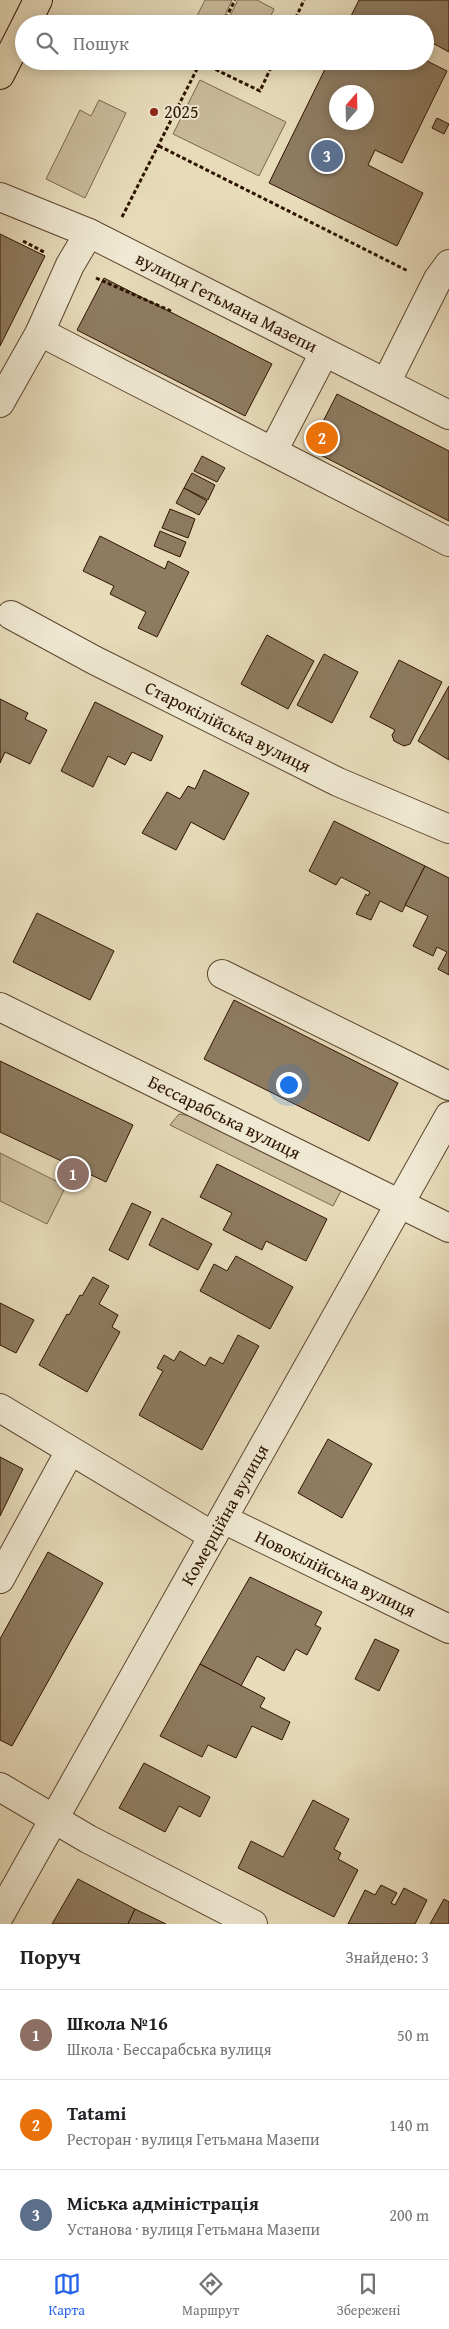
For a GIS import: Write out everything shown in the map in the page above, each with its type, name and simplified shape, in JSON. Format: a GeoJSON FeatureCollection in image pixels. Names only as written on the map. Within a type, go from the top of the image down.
{"type":"FeatureCollection","features":[{"type":"Feature","properties":{"kind":"main road"},"geometry":{"type":"LineString","coordinates":[[30,15],[38,0]]}},
{"type":"Feature","properties":{"kind":"main road"},"geometry":{"type":"LineString","coordinates":[[0,75],[15,46]]}},
{"type":"Feature","properties":{"kind":"street","name":"вулиця Гетьмана Мазепи"},"geometry":{"type":"LineString","coordinates":[[0,196],[89,233],[449,415]]}},
{"type":"Feature","properties":{"kind":"street"},"geometry":{"type":"LineString","coordinates":[[0,403],[40,332],[70,266],[89,233]]}},
{"type":"Feature","properties":{"kind":"street"},"geometry":{"type":"LineString","coordinates":[[386,383],[438,279],[449,264]]}},
{"type":"Feature","properties":{"kind":"street"},"geometry":{"type":"LineString","coordinates":[[40,332],[449,542]]}},
{"type":"Feature","properties":{"kind":"street"},"geometry":{"type":"LineString","coordinates":[[273,451],[324,353]]}},
{"type":"Feature","properties":{"kind":"street","name":"Старокілійська вулиця"},"geometry":{"type":"LineString","coordinates":[[11,615],[94,660],[338,782],[449,830]]}},
{"type":"Feature","properties":{"kind":"street"},"geometry":{"type":"LineString","coordinates":[[222,974],[449,1086]]}},
{"type":"Feature","properties":{"kind":"street","name":"Бессарабська вулиця"},"geometry":{"type":"LineString","coordinates":[[0,1007],[449,1228]]}},
{"type":"Feature","properties":{"kind":"street","name":"Комерційна вулиця"},"geometry":{"type":"LineString","coordinates":[[0,1915],[449,1116]]}},
{"type":"Feature","properties":{"kind":"street","name":"Новокілійська вулиця"},"geometry":{"type":"LineString","coordinates":[[0,1408],[70,1451],[218,1527],[449,1629]]}},
{"type":"Feature","properties":{"kind":"street"},"geometry":{"type":"LineString","coordinates":[[0,1579],[8,1547],[70,1451]]}},
{"type":"Feature","properties":{"kind":"street"},"geometry":{"type":"LineString","coordinates":[[0,1788],[54,1819],[253,1924]]}},
{"type":"Feature","properties":{"kind":"path"},"geometry":{"type":"LineString","coordinates":[[228,15],[235,0]]}},
{"type":"Feature","properties":{"kind":"path"},"geometry":{"type":"LineString","coordinates":[[297,15],[304,0]]}},
{"type":"Feature","properties":{"kind":"path"},"geometry":{"type":"LineString","coordinates":[[121,219],[196,70]]}},
{"type":"Feature","properties":{"kind":"path"},"geometry":{"type":"LineString","coordinates":[[217,70],[260,91],[270,70]]}},
{"type":"Feature","properties":{"kind":"path"},"geometry":{"type":"LineString","coordinates":[[159,146],[410,272]]}},
{"type":"Feature","properties":{"kind":"path"},"geometry":{"type":"LineString","coordinates":[[17,238],[51,256]]}},
{"type":"Feature","properties":{"kind":"shaded area"},"geometry":{"type":"Polygon","coordinates":[[[205,0],[232,0],[225,15],[198,15],[205,0]]]}},
{"type":"Feature","properties":{"kind":"shaded area"},"geometry":{"type":"Polygon","coordinates":[[[238,0],[257,0],[274,9],[271,15],[230,15],[238,0]]]}},
{"type":"Feature","properties":{"kind":"shaded area"},"geometry":{"type":"Polygon","coordinates":[[[200,80],[286,122],[259,176],[173,134],[200,80]]]}},
{"type":"Feature","properties":{"kind":"shaded area"},"geometry":{"type":"Polygon","coordinates":[[[99,100],[126,113],[85,198],[46,179],[80,110],[91,116],[99,100]]]}},
{"type":"Feature","properties":{"kind":"shaded area"},"geometry":{"type":"Polygon","coordinates":[[[179,1114],[196,1117],[341,1191],[333,1206],[170,1125],[179,1114]]]}},
{"type":"Feature","properties":{"kind":"shaded area"},"geometry":{"type":"Polygon","coordinates":[[[0,1153],[66,1186],[47,1224],[0,1201],[0,1153]]]}},
{"type":"Feature","properties":{"kind":"building"},"geometry":{"type":"Polygon","coordinates":[[[359,0],[449,0],[449,52],[434,44],[434,15],[352,15],[359,0]]]}},
{"type":"Feature","properties":{"kind":"building"},"geometry":{"type":"Polygon","coordinates":[[[434,64],[447,71],[402,163],[375,150],[368,165],[423,193],[397,246],[269,183],[325,70],[434,70],[434,64]]]}},
{"type":"Feature","properties":{"kind":"building"},"geometry":{"type":"Polygon","coordinates":[[[437,118],[449,124],[444,134],[432,128],[437,118]]]}},
{"type":"Feature","properties":{"kind":"building"},"geometry":{"type":"Polygon","coordinates":[[[0,234],[45,256],[0,346],[0,234]]]}},
{"type":"Feature","properties":{"kind":"building"},"geometry":{"type":"Polygon","coordinates":[[[104,278],[272,364],[245,416],[77,330],[104,278]]]}},
{"type":"Feature","properties":{"kind":"building"},"geometry":{"type":"Polygon","coordinates":[[[337,394],[449,451],[449,521],[309,449],[337,394]]]}},
{"type":"Feature","properties":{"kind":"building"},"geometry":{"type":"Polygon","coordinates":[[[202,456],[225,468],[217,482],[194,471],[202,456]]]}},
{"type":"Feature","properties":{"kind":"building"},"geometry":{"type":"Polygon","coordinates":[[[192,473],[215,485],[208,500],[184,488],[192,473]]]}},
{"type":"Feature","properties":{"kind":"building"},"geometry":{"type":"Polygon","coordinates":[[[184,488],[207,501],[199,515],[176,503],[184,488]]]}},
{"type":"Feature","properties":{"kind":"building"},"geometry":{"type":"Polygon","coordinates":[[[170,509],[195,519],[188,538],[162,528],[170,509]]]}},
{"type":"Feature","properties":{"kind":"building"},"geometry":{"type":"Polygon","coordinates":[[[160,531],[186,542],[180,557],[154,546],[160,531]]]}},
{"type":"Feature","properties":{"kind":"building"},"geometry":{"type":"Polygon","coordinates":[[[100,536],[165,569],[168,561],[189,572],[157,637],[138,628],[146,612],[110,594],[114,586],[83,571],[100,536]]]}},
{"type":"Feature","properties":{"kind":"building"},"geometry":{"type":"Polygon","coordinates":[[[267,635],[314,661],[288,709],[241,684],[267,635]]]}},
{"type":"Feature","properties":{"kind":"building"},"geometry":{"type":"Polygon","coordinates":[[[324,654],[358,672],[332,723],[297,705],[324,654]]]}},
{"type":"Feature","properties":{"kind":"building"},"geometry":{"type":"Polygon","coordinates":[[[399,660],[442,682],[410,744],[404,746],[394,741],[392,735],[395,730],[370,717],[399,660]]]}},
{"type":"Feature","properties":{"kind":"building"},"geometry":{"type":"Polygon","coordinates":[[[449,686],[449,760],[418,741],[449,686]]]}},
{"type":"Feature","properties":{"kind":"building"},"geometry":{"type":"Polygon","coordinates":[[[0,699],[28,713],[25,719],[47,730],[30,764],[5,752],[0,763],[0,699]]]}},
{"type":"Feature","properties":{"kind":"building"},"geometry":{"type":"Polygon","coordinates":[[[95,702],[163,736],[151,761],[132,752],[125,765],[108,756],[93,787],[61,771],[95,702]]]}},
{"type":"Feature","properties":{"kind":"building"},"geometry":{"type":"Polygon","coordinates":[[[204,770],[249,793],[224,840],[191,822],[176,850],[142,833],[167,792],[180,799],[188,786],[195,789],[204,770]]]}},
{"type":"Feature","properties":{"kind":"building"},"geometry":{"type":"Polygon","coordinates":[[[334,821],[425,866],[402,912],[380,901],[371,920],[356,914],[366,894],[368,896],[370,892],[341,877],[336,885],[309,871],[334,821]]]}},
{"type":"Feature","properties":{"kind":"building"},"geometry":{"type":"Polygon","coordinates":[[[425,866],[449,878],[449,975],[438,969],[447,952],[437,947],[433,956],[413,946],[428,916],[405,905],[425,866]]]}},
{"type":"Feature","properties":{"kind":"building"},"geometry":{"type":"Polygon","coordinates":[[[37,913],[114,951],[90,1000],[13,962],[37,913]]]}},
{"type":"Feature","properties":{"kind":"building"},"geometry":{"type":"Polygon","coordinates":[[[234,1000],[398,1083],[369,1141],[204,1059],[234,1000]]]}},
{"type":"Feature","properties":{"kind":"building"},"geometry":{"type":"Polygon","coordinates":[[[0,1061],[133,1125],[106,1182],[0,1132],[0,1061]]]}},
{"type":"Feature","properties":{"kind":"building"},"geometry":{"type":"Polygon","coordinates":[[[217,1164],[327,1219],[306,1261],[266,1241],[262,1250],[223,1230],[232,1213],[200,1197],[217,1164]]]}},
{"type":"Feature","properties":{"kind":"building"},"geometry":{"type":"Polygon","coordinates":[[[132,1203],[151,1212],[128,1260],[109,1250],[132,1203]]]}},
{"type":"Feature","properties":{"kind":"building"},"geometry":{"type":"Polygon","coordinates":[[[162,1218],[212,1244],[198,1270],[149,1245],[162,1218]]]}},
{"type":"Feature","properties":{"kind":"building"},"geometry":{"type":"Polygon","coordinates":[[[236,1256],[293,1287],[270,1329],[200,1291],[214,1264],[227,1271],[236,1256]]]}},
{"type":"Feature","properties":{"kind":"building"},"geometry":{"type":"Polygon","coordinates":[[[93,1277],[109,1286],[99,1304],[118,1315],[112,1327],[120,1332],[87,1392],[39,1365],[67,1314],[69,1315],[93,1277]]]}},
{"type":"Feature","properties":{"kind":"building"},"geometry":{"type":"Polygon","coordinates":[[[0,1303],[34,1320],[16,1353],[0,1345],[0,1303]]]}},
{"type":"Feature","properties":{"kind":"building"},"geometry":{"type":"Polygon","coordinates":[[[238,1335],[259,1346],[202,1450],[139,1415],[163,1371],[157,1368],[164,1355],[174,1361],[180,1351],[205,1366],[210,1357],[223,1364],[238,1335]]]}},
{"type":"Feature","properties":{"kind":"building"},"geometry":{"type":"Polygon","coordinates":[[[328,1439],[372,1464],[342,1518],[298,1493],[328,1439]]]}},
{"type":"Feature","properties":{"kind":"building"},"geometry":{"type":"Polygon","coordinates":[[[0,1457],[23,1469],[0,1516],[0,1457]]]}},
{"type":"Feature","properties":{"kind":"building"},"geometry":{"type":"Polygon","coordinates":[[[48,1552],[103,1583],[12,1746],[0,1740],[0,1639],[48,1552]]]}},
{"type":"Feature","properties":{"kind":"building"},"geometry":{"type":"Polygon","coordinates":[[[250,1577],[322,1612],[315,1625],[321,1628],[307,1655],[296,1649],[284,1671],[257,1656],[241,1686],[200,1664],[250,1577]]]}},
{"type":"Feature","properties":{"kind":"building"},"geometry":{"type":"Polygon","coordinates":[[[375,1639],[399,1650],[379,1691],[355,1679],[375,1639]]]}},
{"type":"Feature","properties":{"kind":"building"},"geometry":{"type":"Polygon","coordinates":[[[200,1664],[265,1698],[260,1707],[290,1722],[282,1740],[252,1726],[236,1758],[208,1745],[202,1757],[160,1736],[200,1664]]]}},
{"type":"Feature","properties":{"kind":"building"},"geometry":{"type":"Polygon","coordinates":[[[144,1763],[210,1797],[200,1817],[179,1806],[165,1832],[119,1808],[144,1763]]]}},
{"type":"Feature","properties":{"kind":"building"},"geometry":{"type":"Polygon","coordinates":[[[313,1800],[349,1819],[334,1849],[341,1853],[338,1859],[358,1870],[334,1917],[238,1868],[251,1841],[283,1857],[313,1800]]]}},
{"type":"Feature","properties":{"kind":"building"},"geometry":{"type":"Polygon","coordinates":[[[78,1879],[135,1909],[128,1924],[52,1924],[78,1879]]]}},
{"type":"Feature","properties":{"kind":"building"},"geometry":{"type":"Polygon","coordinates":[[[381,1885],[397,1893],[391,1903],[395,1905],[404,1888],[427,1900],[415,1924],[348,1924],[365,1890],[375,1895],[381,1885]]]}},
{"type":"Feature","properties":{"kind":"building"},"geometry":{"type":"Polygon","coordinates":[[[444,1899],[449,1902],[449,1924],[430,1924],[444,1899]]]}},
{"type":"Feature","properties":{"kind":"building"},"geometry":{"type":"Polygon","coordinates":[[[135,1909],[166,1924],[128,1924],[135,1909]]]}},
{"type":"Feature","properties":{"kind":"place","name":"2025"},"geometry":{"type":"Point","coordinates":[154,112]}},
{"type":"Feature","properties":{"kind":"place","name":"Міська адміністрація"},"geometry":{"type":"Point","coordinates":[327,156]}},
{"type":"Feature","properties":{"kind":"place","name":"Tatami"},"geometry":{"type":"Point","coordinates":[322,438]}},
{"type":"Feature","properties":{"kind":"place","name":"Школа №16"},"geometry":{"type":"Point","coordinates":[73,1174]}}]}
